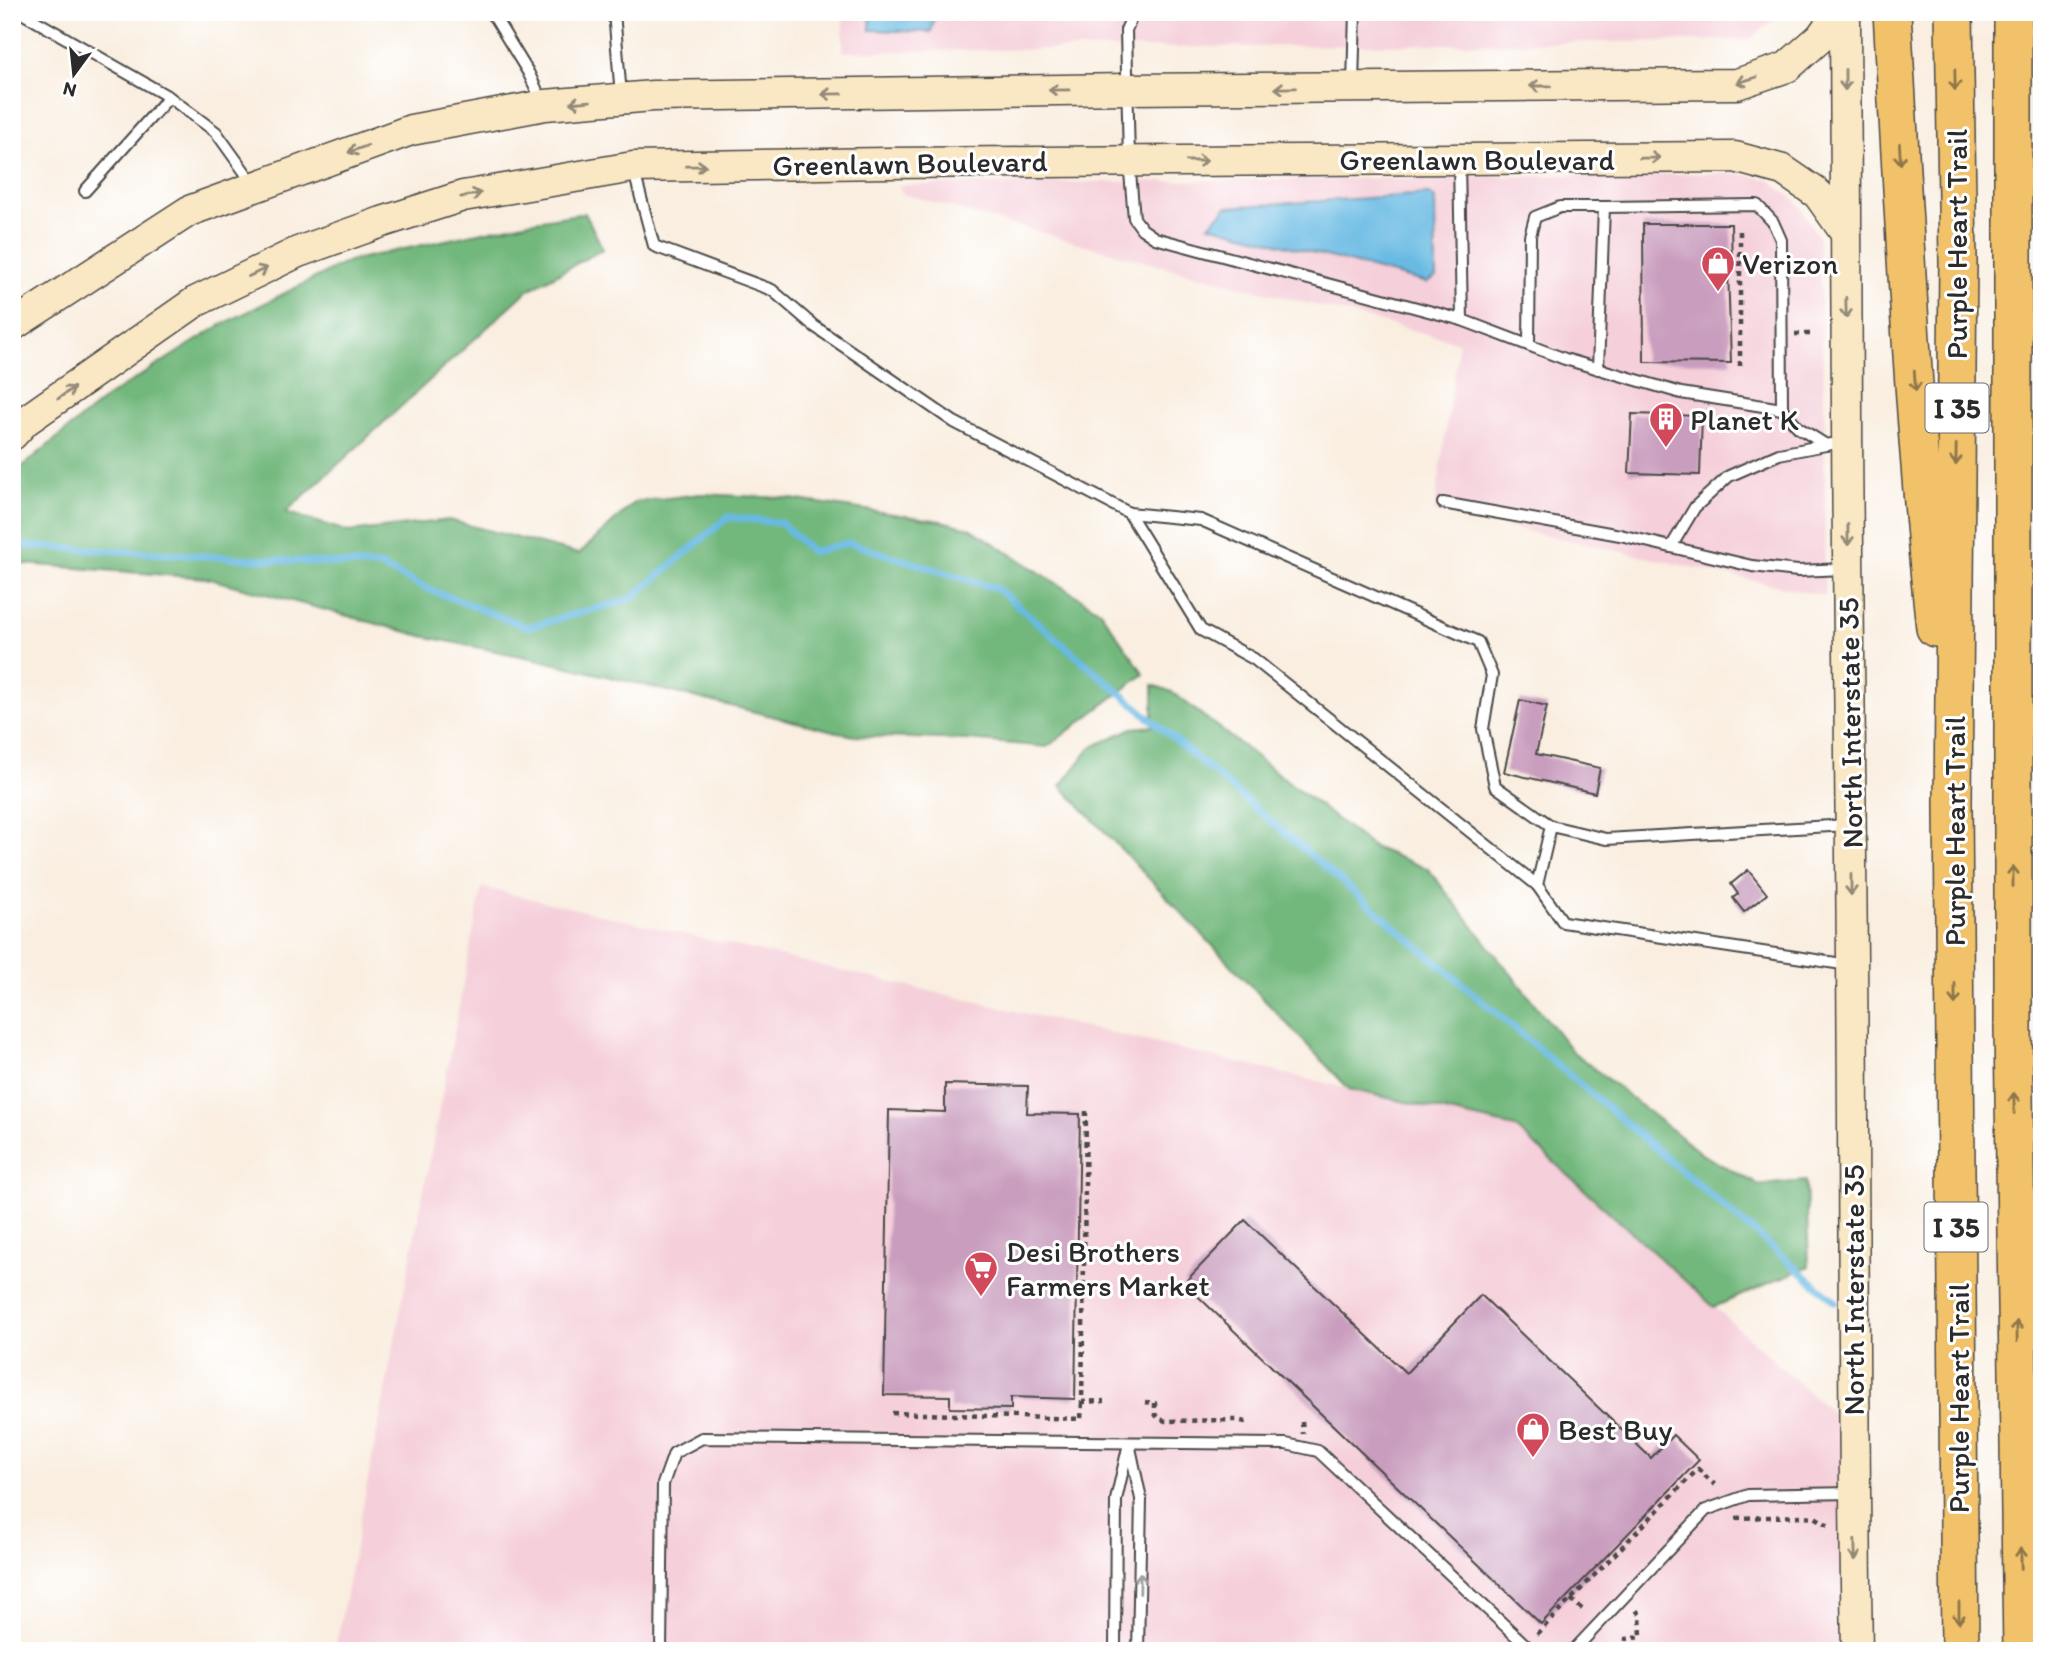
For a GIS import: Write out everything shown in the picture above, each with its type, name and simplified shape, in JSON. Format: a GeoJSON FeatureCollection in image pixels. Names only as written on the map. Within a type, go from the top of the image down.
{"type":"FeatureCollection","features":[{"type":"Feature","properties":{"kind":"highway"},"geometry":{"type":"LineString","coordinates":[[1892,12],[1928,567],[1953,803]]}},
{"type":"Feature","properties":{"kind":"highway","name":"Purple Heart Trail"},"geometry":{"type":"LineString","coordinates":[[1954,12],[1958,261],[1953,803],[1960,1651]]}},
{"type":"Feature","properties":{"kind":"highway","name":"Purple Heart Trail"},"geometry":{"type":"LineString","coordinates":[[2013,12],[2013,1026],[2022,1651]]}},
{"type":"Feature","properties":{"kind":"main road"},"geometry":{"type":"LineString","coordinates":[[12,326],[189,211],[411,130],[545,105],[667,96],[1737,84],[1787,67],[1821,37],[1839,12]]}},
{"type":"Feature","properties":{"kind":"main road","name":"North Interstate 35"},"geometry":{"type":"LineString","coordinates":[[1845,12],[1845,232],[1837,443],[1848,569],[1857,1651]]}},
{"type":"Feature","properties":{"kind":"main road","name":"Greenlawn Boulevard"},"geometry":{"type":"LineString","coordinates":[[12,435],[25,421],[195,302],[298,252],[463,196],[633,167],[1735,157],[1783,170],[1818,194],[1845,232]]}},
{"type":"Feature","properties":{"kind":"lane"},"geometry":{"type":"LineString","coordinates":[[20,12],[169,97],[216,132],[256,187]]}},
{"type":"Feature","properties":{"kind":"lane"},"geometry":{"type":"LineString","coordinates":[[489,12],[522,61],[545,105]]}},
{"type":"Feature","properties":{"kind":"lane"},"geometry":{"type":"LineString","coordinates":[[614,12],[622,99]]}},
{"type":"Feature","properties":{"kind":"lane"},"geometry":{"type":"LineString","coordinates":[[1134,12],[1126,30],[1129,161],[1134,218],[1142,229],[1155,238],[1462,320],[1564,359],[1681,393],[1782,409],[1799,428],[1837,443]]}},
{"type":"Feature","properties":{"kind":"lane"},"geometry":{"type":"LineString","coordinates":[[1353,87],[1355,12]]}},
{"type":"Feature","properties":{"kind":"lane"},"geometry":{"type":"LineString","coordinates":[[85,191],[169,97]]}},
{"type":"Feature","properties":{"kind":"lane"},"geometry":{"type":"LineString","coordinates":[[1459,160],[1462,320]]}},
{"type":"Feature","properties":{"kind":"lane"},"geometry":{"type":"LineString","coordinates":[[633,167],[654,246],[772,290],[814,326],[954,422],[1129,513],[1201,520],[1478,642],[1492,675],[1483,729],[1495,786],[1551,826],[1606,839],[1851,825]]}},
{"type":"Feature","properties":{"kind":"lane"},"geometry":{"type":"LineString","coordinates":[[1529,345],[1530,236],[1535,217],[1560,207],[1757,205],[1773,222],[1781,240],[1782,409]]}},
{"type":"Feature","properties":{"kind":"lane"},"geometry":{"type":"LineString","coordinates":[[1598,369],[1604,207]]}},
{"type":"Feature","properties":{"kind":"lane"},"geometry":{"type":"LineString","coordinates":[[1671,547],[1695,507],[1729,476],[1779,454],[1837,443]]}},
{"type":"Feature","properties":{"kind":"lane"},"geometry":{"type":"LineString","coordinates":[[1443,502],[1620,535],[1752,566],[1798,571],[1848,569]]}},
{"type":"Feature","properties":{"kind":"lane"},"geometry":{"type":"LineString","coordinates":[[1129,513],[1201,630],[1254,659],[1536,885],[1563,922],[1852,966]]}},
{"type":"Feature","properties":{"kind":"lane"},"geometry":{"type":"LineString","coordinates":[[1536,885],[1551,826]]}},
{"type":"Feature","properties":{"kind":"lane"},"geometry":{"type":"LineString","coordinates":[[661,1651],[663,1484],[674,1453],[702,1438],[1286,1444],[1318,1451],[1532,1651]]}},
{"type":"Feature","properties":{"kind":"lane"},"geometry":{"type":"LineString","coordinates":[[1115,1651],[1116,1500],[1129,1443]]}},
{"type":"Feature","properties":{"kind":"lane"},"geometry":{"type":"LineString","coordinates":[[1129,1443],[1141,1499],[1138,1651]]}},
{"type":"Feature","properties":{"kind":"lane"},"geometry":{"type":"LineString","coordinates":[[1573,1651],[1706,1510],[1748,1495],[1854,1493]]}},
{"type":"Feature","properties":{"kind":"path"},"geometry":{"type":"LineString","coordinates":[[1740,227],[1740,366]]}},
{"type":"Feature","properties":{"kind":"path"},"geometry":{"type":"LineString","coordinates":[[1794,334],[1813,334]]}},
{"type":"Feature","properties":{"kind":"path"},"geometry":{"type":"LineString","coordinates":[[892,1413],[1081,1419],[1086,1111]]}},
{"type":"Feature","properties":{"kind":"path"},"geometry":{"type":"LineString","coordinates":[[1082,1402],[1104,1401]]}},
{"type":"Feature","properties":{"kind":"path"},"geometry":{"type":"LineString","coordinates":[[1145,1402],[1155,1403],[1155,1414],[1166,1421],[1237,1420],[1250,1423]]}},
{"type":"Feature","properties":{"kind":"path"},"geometry":{"type":"LineString","coordinates":[[1302,1422],[1307,1438]]}},
{"type":"Feature","properties":{"kind":"path"},"geometry":{"type":"LineString","coordinates":[[1527,1625],[1537,1634],[1698,1469],[1715,1485]]}},
{"type":"Feature","properties":{"kind":"path"},"geometry":{"type":"LineString","coordinates":[[1728,1519],[1804,1516],[1815,1517],[1828,1525]]}},
{"type":"Feature","properties":{"kind":"path"},"geometry":{"type":"LineString","coordinates":[[1571,1599],[1584,1611]]}},
{"type":"Feature","properties":{"kind":"path"},"geometry":{"type":"LineString","coordinates":[[1625,1651],[1626,1639],[1641,1637],[1640,1615],[1636,1610]]}},
{"type":"Feature","properties":{"kind":"shaded area"},"geometry":{"type":"Polygon","coordinates":[[[843,12],[1784,12],[1749,40],[843,52],[843,12]]]}},
{"type":"Feature","properties":{"kind":"shaded area"},"geometry":{"type":"Polygon","coordinates":[[[1737,173],[1768,179],[1797,202],[1819,239],[1825,436],[1824,596],[1434,511],[1459,342],[1146,262],[903,194],[898,185],[1737,173]]]}},
{"type":"Feature","properties":{"kind":"shaded area"},"geometry":{"type":"Polygon","coordinates":[[[482,887],[1515,1127],[1854,1433],[1858,1651],[335,1651],[482,887]]]}},
{"type":"Feature","properties":{"kind":"green space"},"geometry":{"type":"Polygon","coordinates":[[[585,213],[603,249],[528,290],[286,512],[349,532],[449,520],[579,554],[635,502],[700,494],[785,498],[941,521],[970,528],[1100,611],[1144,674],[1047,747],[969,740],[854,736],[540,660],[422,636],[206,578],[12,563],[12,475],[107,397],[219,326],[349,261],[529,222],[585,213]]]}},
{"type":"Feature","properties":{"kind":"green space"},"geometry":{"type":"Polygon","coordinates":[[[1153,685],[1172,692],[1373,847],[1428,869],[1572,1051],[1703,1155],[1759,1185],[1806,1181],[1809,1266],[1714,1307],[1515,1127],[1349,1089],[1061,786],[1090,748],[1132,728],[1153,726],[1153,685]]]}},
{"type":"Feature","properties":{"kind":"water"},"geometry":{"type":"Polygon","coordinates":[[[871,12],[936,12],[931,32],[870,30],[871,12]]]}},
{"type":"Feature","properties":{"kind":"water"},"geometry":{"type":"Polygon","coordinates":[[[1429,194],[1435,199],[1436,277],[1427,283],[1209,225],[1227,207],[1429,194]]]}},
{"type":"Feature","properties":{"kind":"building"},"geometry":{"type":"Polygon","coordinates":[[[1643,224],[1731,224],[1732,268],[1728,269],[1731,363],[1644,362],[1643,224]]]}},
{"type":"Feature","properties":{"kind":"building","name":"Planet K"},"geometry":{"type":"Polygon","coordinates":[[[1632,414],[1702,416],[1700,475],[1629,473],[1632,414]]]}},
{"type":"Feature","properties":{"kind":"building"},"geometry":{"type":"Polygon","coordinates":[[[1520,700],[1547,706],[1536,754],[1600,768],[1595,793],[1504,772],[1520,700]]]}},
{"type":"Feature","properties":{"kind":"building"},"geometry":{"type":"Polygon","coordinates":[[[1748,870],[1767,894],[1744,912],[1733,898],[1738,894],[1731,884],[1748,870]]]}},
{"type":"Feature","properties":{"kind":"building","name":"Desi Brothers Farmers Market"},"geometry":{"type":"Polygon","coordinates":[[[945,1084],[1028,1086],[1027,1113],[1080,1114],[1075,1399],[1011,1397],[1011,1409],[950,1408],[950,1396],[884,1395],[889,1110],[945,1112],[945,1084]]]}},
{"type":"Feature","properties":{"kind":"building","name":"Best Buy"},"geometry":{"type":"Polygon","coordinates":[[[1245,1220],[1406,1373],[1481,1295],[1651,1458],[1673,1435],[1699,1460],[1541,1624],[1184,1283],[1245,1220]]]}},
{"type":"Feature","properties":{"kind":"waterway"},"geometry":{"type":"LineString","coordinates":[[12,545],[380,566],[428,589],[528,627],[631,599],[728,517],[781,523],[812,552],[849,543],[998,589],[1836,1302]]}},
{"type":"Feature","properties":{"kind":"place","name":"Verizon"},"geometry":{"type":"Point","coordinates":[1718,293]}},
{"type":"Feature","properties":{"kind":"place","name":"Planet K"},"geometry":{"type":"Point","coordinates":[1666,449]}},
{"type":"Feature","properties":{"kind":"place","name":"Desi Brothers Farmers Market"},"geometry":{"type":"Point","coordinates":[981,1298]}},
{"type":"Feature","properties":{"kind":"place","name":"Best Buy"},"geometry":{"type":"Point","coordinates":[1533,1459]}}]}
